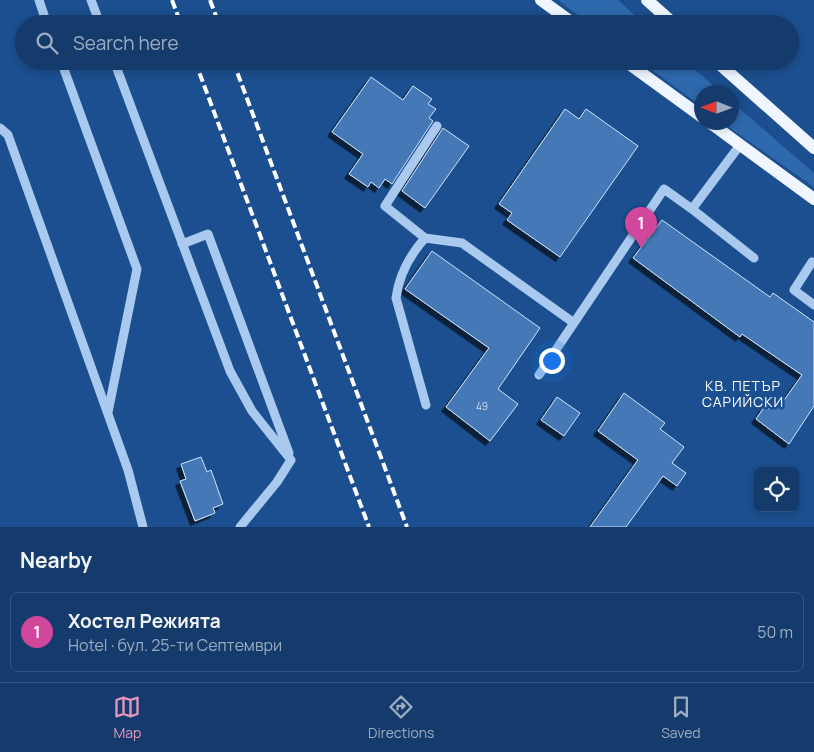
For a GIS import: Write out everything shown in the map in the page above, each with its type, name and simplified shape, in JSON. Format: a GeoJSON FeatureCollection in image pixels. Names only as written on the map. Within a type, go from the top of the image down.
{"type":"FeatureCollection","features":[{"type":"Feature","properties":{"kind":"main road"},"geometry":{"type":"LineString","coordinates":[[541,0],[562,15]]}},
{"type":"Feature","properties":{"kind":"main road"},"geometry":{"type":"LineString","coordinates":[[647,0],[664,15]]}},
{"type":"Feature","properties":{"kind":"main road"},"geometry":{"type":"LineString","coordinates":[[637,70],[694,111]]}},
{"type":"Feature","properties":{"kind":"main road"},"geometry":{"type":"LineString","coordinates":[[726,70],[814,148]]}},
{"type":"Feature","properties":{"kind":"main road"},"geometry":{"type":"LineString","coordinates":[[720,130],[814,199]]}},
{"type":"Feature","properties":{"kind":"lane"},"geometry":{"type":"LineString","coordinates":[[39,0],[44,15]]}},
{"type":"Feature","properties":{"kind":"lane"},"geometry":{"type":"LineString","coordinates":[[91,0],[97,15]]}},
{"type":"Feature","properties":{"kind":"lane"},"geometry":{"type":"LineString","coordinates":[[64,70],[137,269],[108,414]]}},
{"type":"Feature","properties":{"kind":"lane"},"geometry":{"type":"LineString","coordinates":[[117,70],[230,371],[252,411],[291,460]]}},
{"type":"Feature","properties":{"kind":"lane"},"geometry":{"type":"LineString","coordinates":[[437,126],[385,206],[425,238],[462,243],[574,323]]}},
{"type":"Feature","properties":{"kind":"lane"},"geometry":{"type":"LineString","coordinates":[[0,128],[8,135],[108,414],[128,470],[143,527]]}},
{"type":"Feature","properties":{"kind":"lane"},"geometry":{"type":"LineString","coordinates":[[692,209],[740,145]]}},
{"type":"Feature","properties":{"kind":"lane"},"geometry":{"type":"LineString","coordinates":[[539,375],[664,189],[754,258]]}},
{"type":"Feature","properties":{"kind":"lane"},"geometry":{"type":"LineString","coordinates":[[182,244],[208,234],[291,460]]}},
{"type":"Feature","properties":{"kind":"lane"},"geometry":{"type":"LineString","coordinates":[[425,238],[413,252],[398,282],[396,298],[426,405]]}},
{"type":"Feature","properties":{"kind":"lane"},"geometry":{"type":"LineString","coordinates":[[814,263],[812,262],[794,290],[814,305]]}},
{"type":"Feature","properties":{"kind":"lane"},"geometry":{"type":"LineString","coordinates":[[240,527],[277,482],[291,460]]}},
{"type":"Feature","properties":{"kind":"shaded area"},"geometry":{"type":"Polygon","coordinates":[[[558,0],[618,0],[634,15],[578,15],[558,0]]]}},
{"type":"Feature","properties":{"kind":"shaded area"},"geometry":{"type":"Polygon","coordinates":[[[652,70],[695,70],[713,85],[694,85],[694,101],[652,70]]]}},
{"type":"Feature","properties":{"kind":"shaded area"},"geometry":{"type":"Polygon","coordinates":[[[739,108],[814,173],[814,187],[733,130],[739,130],[739,108]]]}},
{"type":"Feature","properties":{"kind":"building"},"geometry":{"type":"Polygon","coordinates":[[[371,77],[403,100],[413,86],[432,99],[428,104],[436,109],[429,118],[433,121],[392,184],[385,179],[379,188],[371,182],[368,187],[349,174],[363,154],[332,132],[371,77]]]}},
{"type":"Feature","properties":{"kind":"building"},"geometry":{"type":"Polygon","coordinates":[[[565,109],[579,119],[586,109],[638,146],[560,257],[507,220],[512,213],[499,204],[565,109]]]}},
{"type":"Feature","properties":{"kind":"building"},"geometry":{"type":"Polygon","coordinates":[[[443,128],[469,146],[425,208],[402,191],[443,128]]]}},
{"type":"Feature","properties":{"kind":"building"},"geometry":{"type":"Polygon","coordinates":[[[662,220],[770,297],[773,293],[814,322],[814,406],[789,444],[756,419],[765,406],[769,409],[777,399],[782,403],[802,375],[742,334],[740,337],[633,258],[662,220]]]}},
{"type":"Feature","properties":{"kind":"building"},"geometry":{"type":"Polygon","coordinates":[[[432,251],[540,328],[498,389],[518,404],[490,441],[446,407],[489,348],[405,289],[432,251]]]}},
{"type":"Feature","properties":{"kind":"building"},"geometry":{"type":"Polygon","coordinates":[[[624,393],[665,423],[660,429],[684,447],[672,463],[686,473],[677,486],[663,476],[626,527],[590,527],[638,460],[598,431],[624,393]]]}},
{"type":"Feature","properties":{"kind":"building"},"geometry":{"type":"Polygon","coordinates":[[[557,397],[580,413],[564,436],[541,420],[557,397]]]}},
{"type":"Feature","properties":{"kind":"building"},"geometry":{"type":"Polygon","coordinates":[[[201,457],[207,472],[211,470],[223,504],[213,508],[215,513],[195,521],[180,481],[186,479],[181,464],[201,457]]]}},
{"type":"Feature","properties":{"kind":"railway"},"geometry":{"type":"LineString","coordinates":[[172,0],[178,15]]}},
{"type":"Feature","properties":{"kind":"railway"},"geometry":{"type":"LineString","coordinates":[[210,0],[216,15]]}},
{"type":"Feature","properties":{"kind":"railway"},"geometry":{"type":"LineString","coordinates":[[198,70],[369,527]]}},
{"type":"Feature","properties":{"kind":"railway"},"geometry":{"type":"LineString","coordinates":[[236,70],[407,527]]}},
{"type":"Feature","properties":{"kind":"place","name":"Хостел Режията"},"geometry":{"type":"Point","coordinates":[641,248]}},
{"type":"Feature","properties":{"kind":"district","name":"КВ. ПЕТЪР САРИЙСКИ"},"geometry":{"type":"Point","coordinates":[743,394]}}]}
